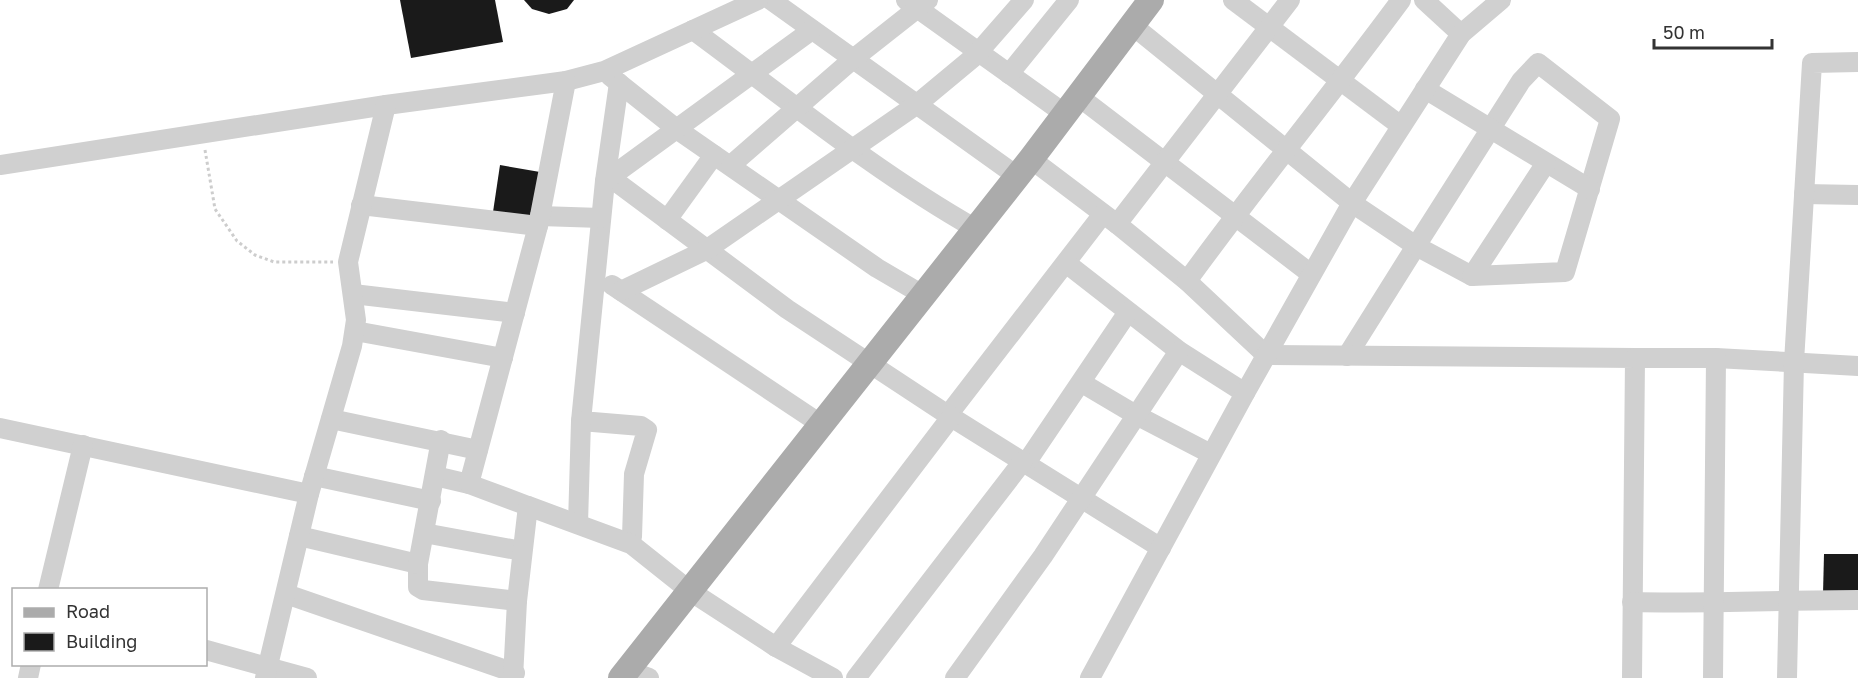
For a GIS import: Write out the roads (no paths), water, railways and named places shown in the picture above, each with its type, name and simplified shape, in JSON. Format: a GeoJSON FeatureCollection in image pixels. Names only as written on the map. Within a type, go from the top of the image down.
{"type":"FeatureCollection","features":[{"type":"Feature","properties":{"kind":"main road"},"geometry":{"type":"LineString","coordinates":[[632,675],[690,591],[1024,168],[1151,0]]}},
{"type":"Feature","properties":{"kind":"street"},"geometry":{"type":"LineString","coordinates":[[0,165],[386,105],[611,77],[693,30],[758,0]]}},
{"type":"Feature","properties":{"kind":"street"},"geometry":{"type":"LineString","coordinates":[[771,0],[915,105],[1110,219],[1187,281],[1266,355],[1716,358],[1858,366]]}},
{"type":"Feature","properties":{"kind":"street"},"geometry":{"type":"LineString","coordinates":[[621,291],[706,250],[782,200],[915,105],[978,52],[1024,0]]}},
{"type":"Feature","properties":{"kind":"street"},"geometry":{"type":"LineString","coordinates":[[1009,74],[1069,0]]}},
{"type":"Feature","properties":{"kind":"street"},"geometry":{"type":"LineString","coordinates":[[1233,0],[1401,126]]}},
{"type":"Feature","properties":{"kind":"street"},"geometry":{"type":"LineString","coordinates":[[777,647],[1066,263],[1164,162],[1290,0]]}},
{"type":"Feature","properties":{"kind":"street"},"geometry":{"type":"LineString","coordinates":[[1187,281],[1284,150],[1341,81],[1401,0]]}},
{"type":"Feature","properties":{"kind":"street"},"geometry":{"type":"LineString","coordinates":[[1424,0],[1461,34]]}},
{"type":"Feature","properties":{"kind":"street"},"geometry":{"type":"LineString","coordinates":[[1090,678],[1211,454],[1352,203],[1461,34],[1501,0]]}},
{"type":"Feature","properties":{"kind":"street"},"geometry":{"type":"LineString","coordinates":[[667,220],[722,160],[798,108],[917,3],[1009,74],[1072,105],[1164,162],[1311,274]]}},
{"type":"Feature","properties":{"kind":"street"},"geometry":{"type":"LineString","coordinates":[[1132,25],[1352,203],[1416,246],[1472,276],[1565,272],[1610,119],[1538,63],[1521,81],[1416,246],[1347,356]]}},
{"type":"Feature","properties":{"kind":"street"},"geometry":{"type":"LineString","coordinates":[[693,30],[850,150],[931,203],[976,229]]}},
{"type":"Feature","properties":{"kind":"street"},"geometry":{"type":"LineString","coordinates":[[608,179],[813,30]]}},
{"type":"Feature","properties":{"kind":"street"},"geometry":{"type":"LineString","coordinates":[[1787,678],[1794,362],[1812,63],[1858,62]]}},
{"type":"Feature","properties":{"kind":"street"},"geometry":{"type":"LineString","coordinates":[[611,77],[678,130],[877,268],[924,295]]}},
{"type":"Feature","properties":{"kind":"street"},"geometry":{"type":"LineString","coordinates":[[578,524],[581,421],[601,218],[608,179],[611,77]]}},
{"type":"Feature","properties":{"kind":"street"},"geometry":{"type":"LineString","coordinates":[[469,484],[539,221],[566,81]]}},
{"type":"Feature","properties":{"kind":"street"},"geometry":{"type":"LineString","coordinates":[[1425,89],[1590,189]]}},
{"type":"Feature","properties":{"kind":"street"},"geometry":{"type":"LineString","coordinates":[[267,672],[312,485],[355,331],[348,262],[386,105]]}},
{"type":"Feature","properties":{"kind":"street"},"geometry":{"type":"LineString","coordinates":[[1472,276],[1546,163]]}},
{"type":"Feature","properties":{"kind":"street"},"geometry":{"type":"LineString","coordinates":[[608,179],[869,364],[1161,548]]}},
{"type":"Feature","properties":{"kind":"street"},"geometry":{"type":"LineString","coordinates":[[1804,194],[1858,195]]}},
{"type":"Feature","properties":{"kind":"street"},"geometry":{"type":"LineString","coordinates":[[361,205],[539,221],[601,218]]}},
{"type":"Feature","properties":{"kind":"street"},"geometry":{"type":"LineString","coordinates":[[1066,263],[1179,351],[1245,393]]}},
{"type":"Feature","properties":{"kind":"street"},"geometry":{"type":"LineString","coordinates":[[595,274],[822,425]]}},
{"type":"Feature","properties":{"kind":"street"},"geometry":{"type":"LineString","coordinates":[[353,294],[515,313]]}},
{"type":"Feature","properties":{"kind":"street"},"geometry":{"type":"LineString","coordinates":[[855,678],[1024,462],[1082,383],[1128,312]]}},
{"type":"Feature","properties":{"kind":"street"},"geometry":{"type":"LineString","coordinates":[[355,331],[502,357]]}},
{"type":"Feature","properties":{"kind":"street"},"geometry":{"type":"LineString","coordinates":[[955,678],[1081,498],[1179,351]]}},
{"type":"Feature","properties":{"kind":"street"},"geometry":{"type":"LineString","coordinates":[[1632,678],[1635,358]]}},
{"type":"Feature","properties":{"kind":"street"},"geometry":{"type":"LineString","coordinates":[[1713,678],[1716,358]]}},
{"type":"Feature","properties":{"kind":"street"},"geometry":{"type":"LineString","coordinates":[[1082,383],[1136,415],[1211,454]]}},
{"type":"Feature","properties":{"kind":"street"},"geometry":{"type":"LineString","coordinates":[[331,419],[441,440],[478,450]]}},
{"type":"Feature","properties":{"kind":"street"},"geometry":{"type":"LineString","coordinates":[[581,421],[641,426],[647,430],[634,474],[632,537]]}},
{"type":"Feature","properties":{"kind":"street"},"geometry":{"type":"LineString","coordinates":[[0,428],[83,445],[312,485],[431,501]]}},
{"type":"Feature","properties":{"kind":"street"},"geometry":{"type":"LineString","coordinates":[[441,440],[418,564],[418,587],[423,590],[517,601]]}},
{"type":"Feature","properties":{"kind":"street"},"geometry":{"type":"LineString","coordinates":[[48,588],[83,445]]}},
{"type":"Feature","properties":{"kind":"street"},"geometry":{"type":"LineString","coordinates":[[435,476],[469,484],[631,544],[690,591],[777,647],[833,678]]}},
{"type":"Feature","properties":{"kind":"street"},"geometry":{"type":"LineString","coordinates":[[286,594],[514,676],[517,601],[528,506]]}},
{"type":"Feature","properties":{"kind":"street"},"geometry":{"type":"LineString","coordinates":[[424,533],[522,551]]}},
{"type":"Feature","properties":{"kind":"street"},"geometry":{"type":"LineString","coordinates":[[299,536],[418,564]]}},
{"type":"Feature","properties":{"kind":"street"},"geometry":{"type":"LineString","coordinates":[[1632,602],[1713,604],[1788,600],[1858,600]]}},
{"type":"Feature","properties":{"kind":"street"},"geometry":{"type":"LineString","coordinates":[[207,650],[267,672],[307,678]]}}]}
